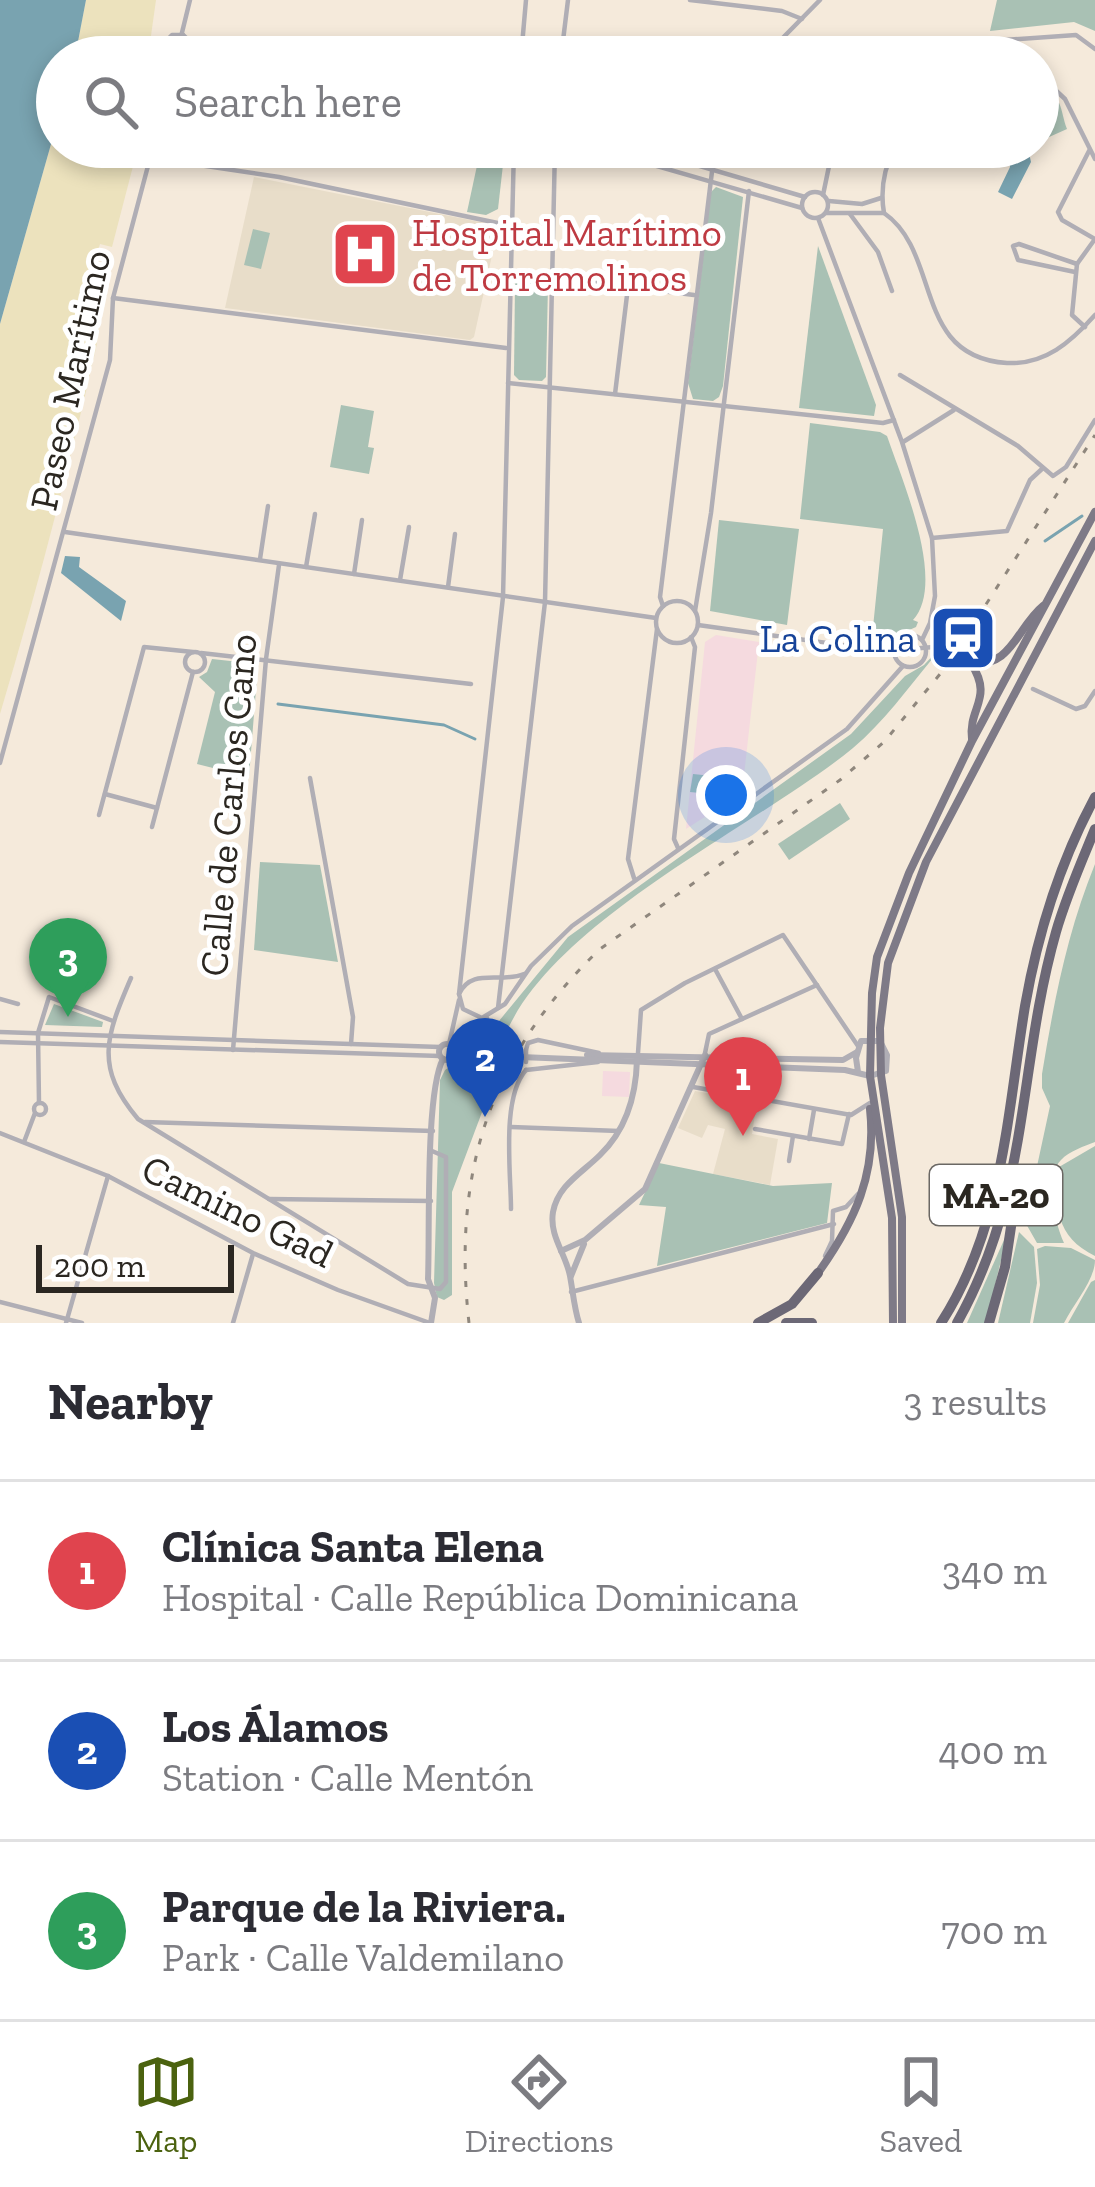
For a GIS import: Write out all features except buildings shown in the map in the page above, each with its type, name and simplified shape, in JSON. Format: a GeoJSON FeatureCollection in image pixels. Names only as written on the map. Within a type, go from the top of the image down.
{"type":"FeatureCollection","features":[{"type":"Feature","properties":{"kind":"highway","name":"MA-20"},"geometry":{"type":"LineString","coordinates":[[941,1323],[974,1263],[994,1204],[1041,931],[1058,878],[1095,797]]}},
{"type":"Feature","properties":{"kind":"highway","name":"MA-20"},"geometry":{"type":"LineString","coordinates":[[957,1323],[998,1232],[1019,1149],[1055,933],[1095,829]]}},
{"type":"Feature","properties":{"kind":"highway"},"geometry":{"type":"LineString","coordinates":[[989,1323],[1005,1267],[1019,1149]]}},
{"type":"Feature","properties":{"kind":"highway"},"geometry":{"type":"LineString","coordinates":[[758,1323],[792,1304],[818,1273]]}},
{"type":"Feature","properties":{"kind":"highway"},"geometry":{"type":"LineString","coordinates":[[786,1323],[812,1323]]}},
{"type":"Feature","properties":{"kind":"main road"},"geometry":{"type":"LineString","coordinates":[[868,1045],[875,1027],[877,957],[892,913],[972,741],[1095,512]]}},
{"type":"Feature","properties":{"kind":"main road"},"geometry":{"type":"LineString","coordinates":[[898,1323],[902,1217],[879,1074],[868,1045],[888,963],[926,862],[1095,541]]}},
{"type":"Feature","properties":{"kind":"main road"},"geometry":{"type":"LineString","coordinates":[[972,741],[970,730],[982,701],[982,683],[1030,617],[1046,603]]}},
{"type":"Feature","properties":{"kind":"main road"},"geometry":{"type":"LineString","coordinates":[[968,660],[994,663]]}},
{"type":"Feature","properties":{"kind":"main road"},"geometry":{"type":"LineString","coordinates":[[968,660],[982,683]]}},
{"type":"Feature","properties":{"kind":"main road"},"geometry":{"type":"LineString","coordinates":[[818,1273],[851,1223],[868,1177],[873,1138],[870,1103],[879,1074]]}},
{"type":"Feature","properties":{"kind":"main road"},"geometry":{"type":"LineString","coordinates":[[872,1090],[892,1218],[898,1323]]}},
{"type":"Feature","properties":{"kind":"street"},"geometry":{"type":"LineString","coordinates":[[171,36],[182,34],[190,0]]}},
{"type":"Feature","properties":{"kind":"street"},"geometry":{"type":"LineString","coordinates":[[522,36],[526,0]]}},
{"type":"Feature","properties":{"kind":"street"},"geometry":{"type":"LineString","coordinates":[[564,36],[568,0]]}},
{"type":"Feature","properties":{"kind":"street"},"geometry":{"type":"LineString","coordinates":[[690,0],[782,11],[802,19]]}},
{"type":"Feature","properties":{"kind":"street"},"geometry":{"type":"LineString","coordinates":[[785,36],[820,0]]}},
{"type":"Feature","properties":{"kind":"street"},"geometry":{"type":"LineString","coordinates":[[1059,36],[1076,35],[1095,49]]}},
{"type":"Feature","properties":{"kind":"street"},"geometry":{"type":"LineString","coordinates":[[1059,94],[1095,159]]}},
{"type":"Feature","properties":{"kind":"street"},"geometry":{"type":"LineString","coordinates":[[1085,326],[1072,315],[1076,268],[1095,238],[1062,220],[1058,212],[1089,151]]}},
{"type":"Feature","properties":{"kind":"street","name":"Paseo Marítimo"},"geometry":{"type":"LineString","coordinates":[[0,763],[110,360],[113,298],[148,168]]}},
{"type":"Feature","properties":{"kind":"street"},"geometry":{"type":"LineString","coordinates":[[221,168],[512,226]]}},
{"type":"Feature","properties":{"kind":"street"},"geometry":{"type":"LineString","coordinates":[[448,1052],[459,997],[503,597],[513,168]]}},
{"type":"Feature","properties":{"kind":"street"},"geometry":{"type":"LineString","coordinates":[[497,1008],[544,602],[556,168]]}},
{"type":"Feature","properties":{"kind":"street"},"geometry":{"type":"LineString","coordinates":[[668,168],[802,208],[806,215],[818,218],[826,213],[884,213],[910,239],[942,327],[968,352],[996,362],[1032,361],[1058,350],[1095,315]]}},
{"type":"Feature","properties":{"kind":"street"},"geometry":{"type":"LineString","coordinates":[[663,606],[660,597],[710,168],[806,197]]}},
{"type":"Feature","properties":{"kind":"street"},"geometry":{"type":"LineString","coordinates":[[826,213],[830,168]]}},
{"type":"Feature","properties":{"kind":"street"},"geometry":{"type":"LineString","coordinates":[[884,213],[881,198],[887,168]]}},
{"type":"Feature","properties":{"kind":"street"},"geometry":{"type":"LineString","coordinates":[[657,629],[672,642],[691,637],[698,625],[695,611],[749,191]]}},
{"type":"Feature","properties":{"kind":"street"},"geometry":{"type":"LineString","coordinates":[[802,208],[806,197],[815,192],[862,204],[881,198]]}},
{"type":"Feature","properties":{"kind":"street"},"geometry":{"type":"LineString","coordinates":[[850,214],[874,245],[892,291]]}},
{"type":"Feature","properties":{"kind":"street"},"geometry":{"type":"LineString","coordinates":[[430,1323],[435,1298],[430,1287],[436,1077],[461,1031],[505,1004],[524,974],[572,926],[847,729],[903,666],[918,665],[925,657],[935,596],[932,538],[902,442],[818,218]]}},
{"type":"Feature","properties":{"kind":"street"},"geometry":{"type":"LineString","coordinates":[[1019,244],[1076,268],[1018,260],[1012,251],[1019,244]]}},
{"type":"Feature","properties":{"kind":"street"},"geometry":{"type":"LineString","coordinates":[[511,272],[694,295]]}},
{"type":"Feature","properties":{"kind":"street"},"geometry":{"type":"LineString","coordinates":[[615,394],[628,287]]}},
{"type":"Feature","properties":{"kind":"street"},"geometry":{"type":"LineString","coordinates":[[113,298],[508,349]]}},
{"type":"Feature","properties":{"kind":"street"},"geometry":{"type":"LineString","coordinates":[[900,375],[1018,446],[1053,476],[1066,467],[1095,420]]}},
{"type":"Feature","properties":{"kind":"street"},"geometry":{"type":"LineString","coordinates":[[508,383],[723,408],[883,423],[894,420]]}},
{"type":"Feature","properties":{"kind":"street"},"geometry":{"type":"LineString","coordinates":[[902,442],[954,410]]}},
{"type":"Feature","properties":{"kind":"street"},"geometry":{"type":"LineString","coordinates":[[932,538],[1006,531],[1030,480],[1043,468]]}},
{"type":"Feature","properties":{"kind":"street"},"geometry":{"type":"LineString","coordinates":[[259,562],[268,506]]}},
{"type":"Feature","properties":{"kind":"street"},"geometry":{"type":"LineString","coordinates":[[306,568],[315,514]]}},
{"type":"Feature","properties":{"kind":"street"},"geometry":{"type":"LineString","coordinates":[[353,576],[362,520]]}},
{"type":"Feature","properties":{"kind":"street"},"geometry":{"type":"LineString","coordinates":[[400,583],[409,526]]}},
{"type":"Feature","properties":{"kind":"street"},"geometry":{"type":"LineString","coordinates":[[65,532],[656,618]]}},
{"type":"Feature","properties":{"kind":"street"},"geometry":{"type":"LineString","coordinates":[[448,589],[455,533]]}},
{"type":"Feature","properties":{"kind":"street","name":"Calle de Carlos Cano"},"geometry":{"type":"LineString","coordinates":[[234,1045],[266,659],[279,565]]}},
{"type":"Feature","properties":{"kind":"street"},"geometry":{"type":"LineString","coordinates":[[634,878],[628,859],[656,618],[663,606],[680,601],[695,611]]}},
{"type":"Feature","properties":{"kind":"street"},"geometry":{"type":"LineString","coordinates":[[698,625],[893,651],[924,643]]}},
{"type":"Feature","properties":{"kind":"street"},"geometry":{"type":"LineString","coordinates":[[893,651],[904,636],[946,646],[968,660]]}},
{"type":"Feature","properties":{"kind":"street"},"geometry":{"type":"LineString","coordinates":[[678,848],[674,839],[695,647],[691,637]]}},
{"type":"Feature","properties":{"kind":"street"},"geometry":{"type":"LineString","coordinates":[[99,815],[143,650],[150,645],[471,684]]}},
{"type":"Feature","properties":{"kind":"street"},"geometry":{"type":"LineString","coordinates":[[893,651],[903,666]]}},
{"type":"Feature","properties":{"kind":"street"},"geometry":{"type":"LineString","coordinates":[[193,652],[185,663],[193,672]]}},
{"type":"Feature","properties":{"kind":"street"},"geometry":{"type":"LineString","coordinates":[[193,672],[205,667],[201,653]]}},
{"type":"Feature","properties":{"kind":"street"},"geometry":{"type":"LineString","coordinates":[[152,827],[193,672]]}},
{"type":"Feature","properties":{"kind":"street"},"geometry":{"type":"LineString","coordinates":[[1033,689],[1076,709],[1085,706],[1095,692]]}},
{"type":"Feature","properties":{"kind":"street"},"geometry":{"type":"LineString","coordinates":[[310,778],[352,1017],[351,1044]]}},
{"type":"Feature","properties":{"kind":"street"},"geometry":{"type":"LineString","coordinates":[[105,794],[157,808]]}},
{"type":"Feature","properties":{"kind":"street"},"geometry":{"type":"LineString","coordinates":[[579,1323],[552,1223],[559,1194],[619,1131],[635,1095],[641,1010],[783,935],[817,985],[868,1045]]}},
{"type":"Feature","properties":{"kind":"street"},"geometry":{"type":"LineString","coordinates":[[504,961],[514,974],[524,974]]}},
{"type":"Feature","properties":{"kind":"street"},"geometry":{"type":"LineString","coordinates":[[715,968],[742,1019]]}},
{"type":"Feature","properties":{"kind":"street"},"geometry":{"type":"LineString","coordinates":[[459,997],[468,980],[477,976],[502,980],[524,974]]}},
{"type":"Feature","properties":{"kind":"street"},"geometry":{"type":"LineString","coordinates":[[131,978],[108,1036],[110,1077],[141,1122],[408,1284],[440,1289],[446,1282],[446,1157],[432,1151]]}},
{"type":"Feature","properties":{"kind":"street"},"geometry":{"type":"LineString","coordinates":[[492,980],[500,994]]}},
{"type":"Feature","properties":{"kind":"street"},"geometry":{"type":"LineString","coordinates":[[561,1251],[585,1240],[645,1189],[702,1067],[709,1034],[817,985]]}},
{"type":"Feature","properties":{"kind":"street"},"geometry":{"type":"LineString","coordinates":[[24,1142],[39,1103],[38,1033],[49,997],[113,1021]]}},
{"type":"Feature","properties":{"kind":"street"},"geometry":{"type":"LineString","coordinates":[[459,997],[468,1014],[489,1016]]}},
{"type":"Feature","properties":{"kind":"street"},"geometry":{"type":"LineString","coordinates":[[0,999],[17,1004]]}},
{"type":"Feature","properties":{"kind":"street"},"geometry":{"type":"LineString","coordinates":[[470,1051],[464,1036],[472,1027]]}},
{"type":"Feature","properties":{"kind":"street"},"geometry":{"type":"LineString","coordinates":[[0,1032],[879,1074]]}},
{"type":"Feature","properties":{"kind":"street"},"geometry":{"type":"LineString","coordinates":[[511,1209],[511,1127],[528,1043],[538,1040],[599,1058]]}},
{"type":"Feature","properties":{"kind":"street"},"geometry":{"type":"LineString","coordinates":[[0,1042],[351,1044],[472,1055],[599,1058]]}},
{"type":"Feature","properties":{"kind":"street"},"geometry":{"type":"LineString","coordinates":[[526,1066],[638,1053],[847,1058],[868,1045]]}},
{"type":"Feature","properties":{"kind":"street"},"geometry":{"type":"LineString","coordinates":[[858,1072],[868,1045]]}},
{"type":"Feature","properties":{"kind":"street"},"geometry":{"type":"LineString","coordinates":[[845,1070],[850,1064],[847,1058]]}},
{"type":"Feature","properties":{"kind":"street"},"geometry":{"type":"LineString","coordinates":[[693,1087],[849,1114],[870,1103]]}},
{"type":"Feature","properties":{"kind":"street"},"geometry":{"type":"LineString","coordinates":[[809,1138],[814,1110]]}},
{"type":"Feature","properties":{"kind":"street"},"geometry":{"type":"LineString","coordinates":[[755,1129],[842,1144],[849,1114]]}},
{"type":"Feature","properties":{"kind":"street"},"geometry":{"type":"LineString","coordinates":[[141,1122],[433,1131]]}},
{"type":"Feature","properties":{"kind":"street"},"geometry":{"type":"LineString","coordinates":[[170,1141],[175,1124]]}},
{"type":"Feature","properties":{"kind":"street"},"geometry":{"type":"LineString","coordinates":[[511,1127],[619,1131]]}},
{"type":"Feature","properties":{"kind":"street","name":"Camino Gad"},"geometry":{"type":"LineString","coordinates":[[0,1133],[108,1176],[254,1253],[430,1323]]}},
{"type":"Feature","properties":{"kind":"street"},"geometry":{"type":"LineString","coordinates":[[789,1161],[793,1136]]}},
{"type":"Feature","properties":{"kind":"street"},"geometry":{"type":"LineString","coordinates":[[66,1321],[108,1176]]}},
{"type":"Feature","properties":{"kind":"street"},"geometry":{"type":"LineString","coordinates":[[818,1273],[832,1240],[833,1210],[853,1202],[868,1177]]}},
{"type":"Feature","properties":{"kind":"street"},"geometry":{"type":"LineString","coordinates":[[267,1199],[431,1201]]}},
{"type":"Feature","properties":{"kind":"street"},"geometry":{"type":"LineString","coordinates":[[292,1214],[296,1200]]}},
{"type":"Feature","properties":{"kind":"street"},"geometry":{"type":"LineString","coordinates":[[571,1292],[834,1224]]}},
{"type":"Feature","properties":{"kind":"street"},"geometry":{"type":"LineString","coordinates":[[570,1277],[585,1240]]}},
{"type":"Feature","properties":{"kind":"street"},"geometry":{"type":"LineString","coordinates":[[232,1323],[254,1253]]}},
{"type":"Feature","properties":{"kind":"street"},"geometry":{"type":"LineString","coordinates":[[0,1301],[82,1323]]}},
{"type":"Feature","properties":{"kind":"shaded area","name":"Hospital Marítimo de Torremolinos"},"geometry":{"type":"Polygon","coordinates":[[[254,177],[495,225],[474,337],[225,308],[254,177]]]}},
{"type":"Feature","properties":{"kind":"shaded area"},"geometry":{"type":"Polygon","coordinates":[[[716,635],[759,642],[742,793],[686,829],[705,642],[716,635]]]}},
{"type":"Feature","properties":{"kind":"shaded area"},"geometry":{"type":"Polygon","coordinates":[[[603,1071],[630,1072],[629,1097],[602,1096],[603,1071]]]}},
{"type":"Feature","properties":{"kind":"shaded area"},"geometry":{"type":"Polygon","coordinates":[[[695,1091],[757,1101],[752,1134],[778,1139],[770,1185],[713,1174],[725,1129],[708,1125],[702,1138],[678,1128],[695,1091]]]}},
{"type":"Feature","properties":{"kind":"green space"},"geometry":{"type":"Polygon","coordinates":[[[997,0],[1095,0],[1095,31],[1074,22],[990,31],[997,0]]]}},
{"type":"Feature","properties":{"kind":"green space"},"geometry":{"type":"Polygon","coordinates":[[[1059,105],[1061,109],[1067,129],[1059,133],[1059,105]]]}},
{"type":"Feature","properties":{"kind":"green space"},"geometry":{"type":"Polygon","coordinates":[[[476,168],[503,168],[498,209],[486,215],[467,212],[476,168]]]}},
{"type":"Feature","properties":{"kind":"green space"},"geometry":{"type":"Polygon","coordinates":[[[716,187],[743,197],[723,386],[713,401],[693,399],[688,383],[711,192],[716,187]]]}},
{"type":"Feature","properties":{"kind":"green space"},"geometry":{"type":"Polygon","coordinates":[[[253,229],[270,233],[261,269],[244,265],[253,229]]]}},
{"type":"Feature","properties":{"kind":"green space"},"geometry":{"type":"Polygon","coordinates":[[[818,246],[876,405],[874,416],[799,408],[818,246]]]}},
{"type":"Feature","properties":{"kind":"green space"},"geometry":{"type":"Polygon","coordinates":[[[543,280],[548,285],[546,377],[542,381],[519,380],[514,375],[515,283],[543,280]]]}},
{"type":"Feature","properties":{"kind":"green space"},"geometry":{"type":"Polygon","coordinates":[[[341,405],[374,411],[369,474],[330,467],[341,405]]]}},
{"type":"Feature","properties":{"kind":"green space"},"geometry":{"type":"Polygon","coordinates":[[[810,423],[887,436],[911,504],[925,582],[913,620],[918,622],[916,627],[889,639],[872,637],[883,529],[800,519],[810,423]]]}},
{"type":"Feature","properties":{"kind":"green space"},"geometry":{"type":"Polygon","coordinates":[[[719,520],[799,529],[787,625],[710,611],[719,520]]]}},
{"type":"Feature","properties":{"kind":"green space"},"geometry":{"type":"Polygon","coordinates":[[[938,650],[944,651],[853,748],[654,882],[558,961],[522,1004],[500,1049],[477,1049],[469,1040],[472,1031],[499,1021],[568,937],[851,734],[905,676],[938,650]]]}},
{"type":"Feature","properties":{"kind":"green space"},"geometry":{"type":"Polygon","coordinates":[[[212,659],[258,664],[249,777],[197,764],[215,692],[199,677],[212,659]]]}},
{"type":"Feature","properties":{"kind":"green space"},"geometry":{"type":"Polygon","coordinates":[[[693,774],[732,778],[730,796],[690,792],[693,774]]]}},
{"type":"Feature","properties":{"kind":"green space"},"geometry":{"type":"Polygon","coordinates":[[[840,803],[850,819],[789,860],[778,844],[840,803]]]}},
{"type":"Feature","properties":{"kind":"green space"},"geometry":{"type":"Polygon","coordinates":[[[260,862],[320,865],[338,962],[254,950],[260,862]]]}},
{"type":"Feature","properties":{"kind":"green space"},"geometry":{"type":"Polygon","coordinates":[[[1095,864],[1095,1142],[1068,1154],[1056,1168],[1052,1201],[1064,1243],[1037,1243],[1025,1222],[1050,1106],[1042,1074],[1062,968],[1095,864]]]}},
{"type":"Feature","properties":{"kind":"green space"},"geometry":{"type":"Polygon","coordinates":[[[54,1004],[103,1022],[102,1027],[45,1025],[54,1004]]]}},
{"type":"Feature","properties":{"kind":"green space"},"geometry":{"type":"Polygon","coordinates":[[[462,1059],[502,1059],[452,1192],[452,1295],[444,1300],[437,1297],[434,1283],[440,1080],[445,1070],[462,1059]]]}},
{"type":"Feature","properties":{"kind":"green space"},"geometry":{"type":"Polygon","coordinates":[[[1095,1146],[1095,1256],[1065,1230],[1057,1195],[1059,1167],[1095,1146]]]}},
{"type":"Feature","properties":{"kind":"green space"},"geometry":{"type":"Polygon","coordinates":[[[659,1163],[773,1186],[832,1183],[827,1223],[657,1266],[666,1207],[639,1205],[659,1163]]]}},
{"type":"Feature","properties":{"kind":"green space"},"geometry":{"type":"Polygon","coordinates":[[[1008,1231],[986,1323],[967,1323],[1008,1231]]]}},
{"type":"Feature","properties":{"kind":"green space"},"geometry":{"type":"Polygon","coordinates":[[[1019,1232],[1034,1247],[1037,1283],[1030,1323],[998,1323],[1019,1232]]]}},
{"type":"Feature","properties":{"kind":"green space"},"geometry":{"type":"Polygon","coordinates":[[[1071,1248],[1095,1260],[1088,1283],[1064,1323],[1033,1323],[1040,1285],[1037,1249],[1071,1248]]]}},
{"type":"Feature","properties":{"kind":"green space"},"geometry":{"type":"Polygon","coordinates":[[[1095,1280],[1095,1323],[1068,1323],[1091,1282],[1095,1280]]]}},
{"type":"Feature","properties":{"kind":"sand"},"geometry":{"type":"Polygon","coordinates":[[[86,0],[156,0],[151,36],[79,36],[86,0]]]}},
{"type":"Feature","properties":{"kind":"sand"},"geometry":{"type":"Polygon","coordinates":[[[44,168],[133,168],[112,247],[100,244],[95,261],[107,265],[96,348],[0,714],[0,324],[44,168]]]}},
{"type":"Feature","properties":{"kind":"water"},"geometry":{"type":"Polygon","coordinates":[[[0,0],[86,0],[79,36],[36,36],[36,168],[44,168],[0,324],[0,0]]]}},
{"type":"Feature","properties":{"kind":"water"},"geometry":{"type":"Polygon","coordinates":[[[1010,168],[1028,168],[1012,199],[998,192],[1010,168]]]}},
{"type":"Feature","properties":{"kind":"water"},"geometry":{"type":"Polygon","coordinates":[[[65,556],[80,557],[79,567],[126,601],[121,621],[61,573],[65,556]]]}},
{"type":"Feature","properties":{"kind":"waterway"},"geometry":{"type":"LineString","coordinates":[[1045,541],[1082,516]]}},
{"type":"Feature","properties":{"kind":"waterway"},"geometry":{"type":"LineString","coordinates":[[278,704],[444,725],[475,739]]}},
{"type":"Feature","properties":{"kind":"railway"},"geometry":{"type":"LineString","coordinates":[[469,1323],[465,1268],[474,1166],[487,1119],[531,1031],[600,949],[840,780],[884,742],[945,668],[1095,435]]}},
{"type":"Feature","properties":{"kind":"place","name":"Hospital Marítimo de Torremolinos"},"geometry":{"type":"Point","coordinates":[365,254]}},
{"type":"Feature","properties":{"kind":"place","name":"La Colina"},"geometry":{"type":"Point","coordinates":[963,638]}},
{"type":"Feature","properties":{"kind":"place","name":"Parque de la Riviera."},"geometry":{"type":"Point","coordinates":[68,1017]}},
{"type":"Feature","properties":{"kind":"place","name":"Los Álamos"},"geometry":{"type":"Point","coordinates":[485,1117]}},
{"type":"Feature","properties":{"kind":"place","name":"Clínica Santa Elena"},"geometry":{"type":"Point","coordinates":[743,1136]}}]}
